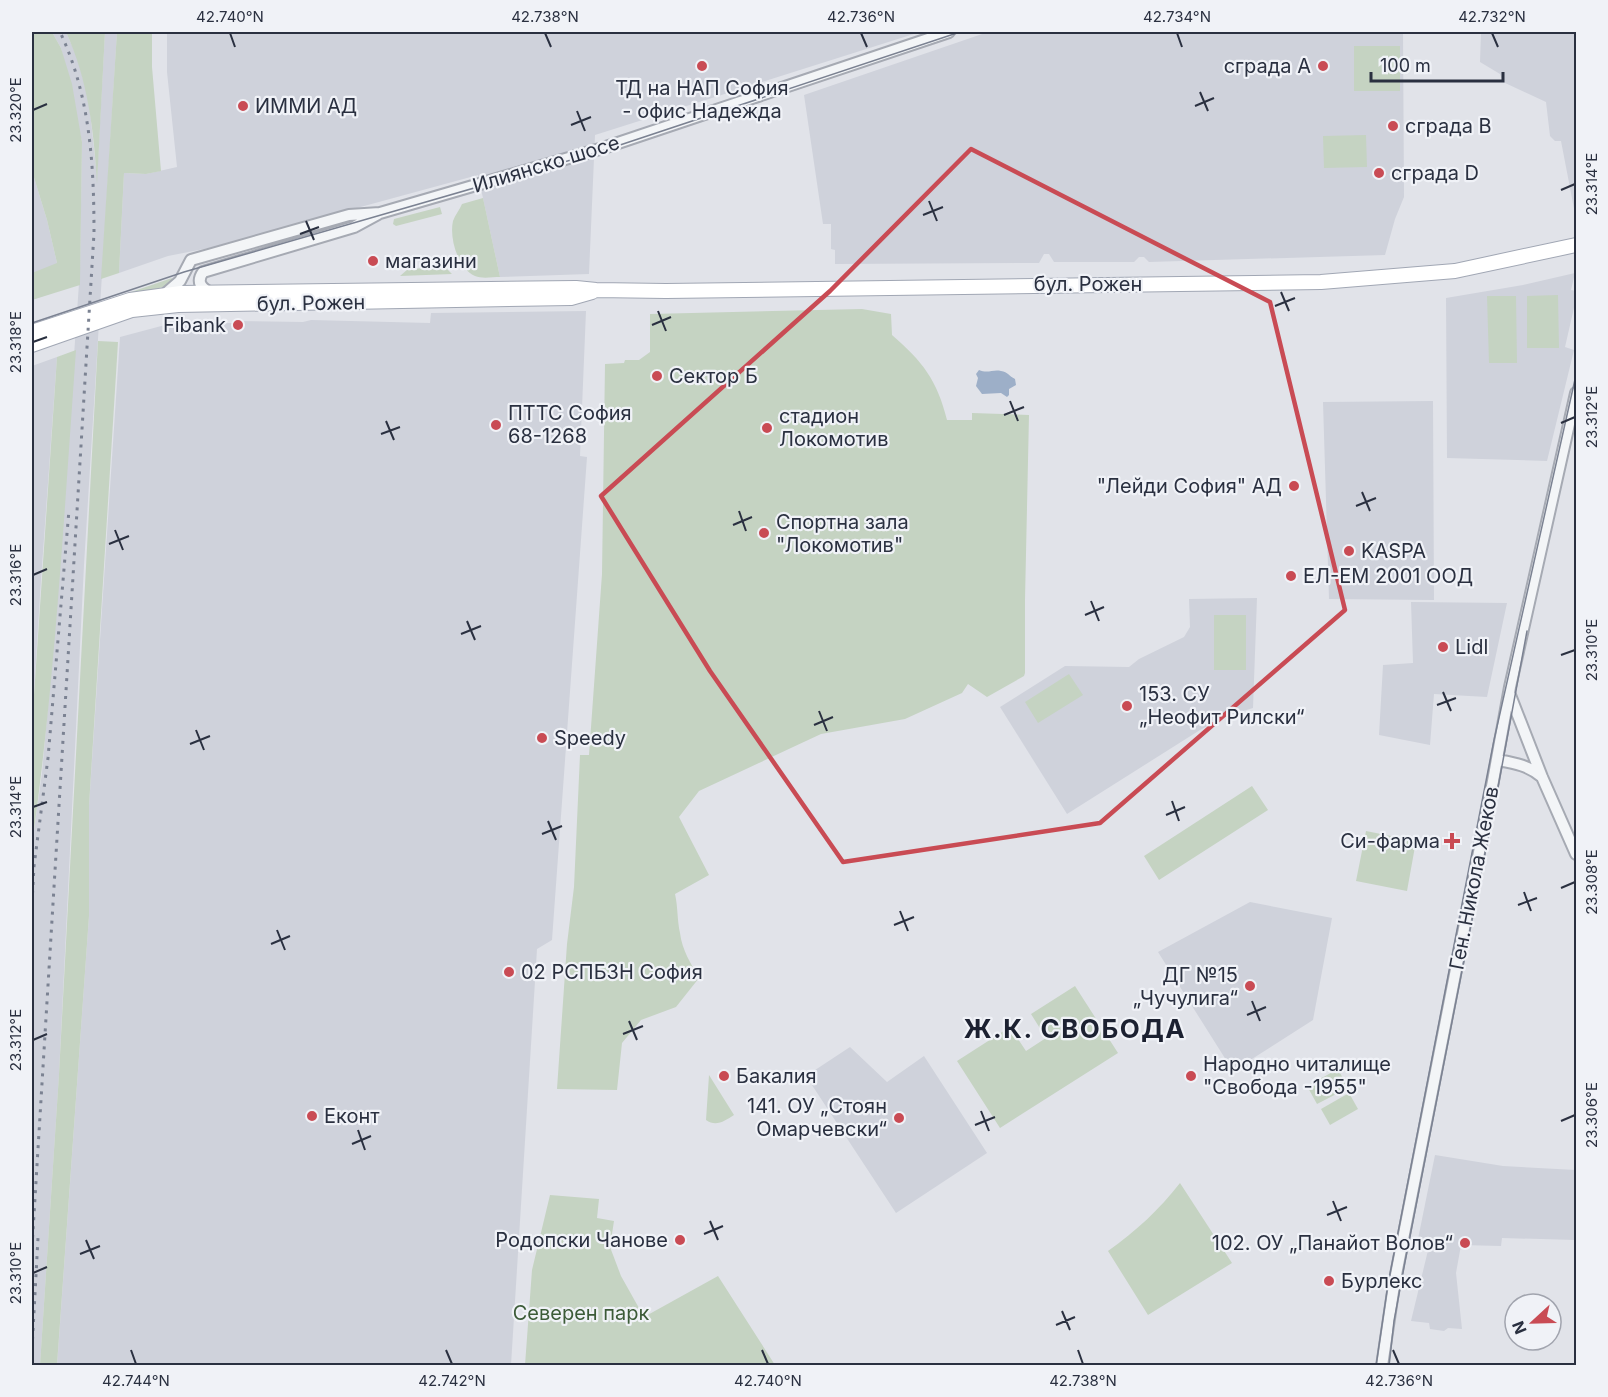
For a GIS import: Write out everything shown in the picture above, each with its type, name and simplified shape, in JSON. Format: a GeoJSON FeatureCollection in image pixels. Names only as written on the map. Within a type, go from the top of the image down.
{"type":"FeatureCollection","features":[{"type":"Feature","properties":{"kind":"main road","name":"бул. Рожен"},"geometry":{"type":"LineString","coordinates":[[32,332],[108,306],[160,295],[576,288],[596,290],[1331,282],[1455,270],[1576,245]]}},
{"type":"Feature","properties":{"kind":"main road","name":"бул. Рожен"},"geometry":{"type":"LineString","coordinates":[[32,345],[144,308],[178,305],[571,298],[596,290]]}},
{"type":"Feature","properties":{"kind":"street","name":"Илиянско шосе"},"geometry":{"type":"LineString","coordinates":[[211,293],[199,283],[203,272],[354,227],[380,213],[603,148],[949,32]]}},
{"type":"Feature","properties":{"kind":"street","name":"Илиянско шосе"},"geometry":{"type":"LineString","coordinates":[[160,295],[180,280],[191,260],[349,215],[380,213]]}},
{"type":"Feature","properties":{"kind":"street","name":"Ген. Никола Жеков"},"geometry":{"type":"LineString","coordinates":[[1382,1365],[1396,1276],[1509,692],[1576,393]]}},
{"type":"Feature","properties":{"kind":"street"},"geometry":{"type":"LineString","coordinates":[[1509,692],[1542,777],[1576,854]]}},
{"type":"Feature","properties":{"kind":"street"},"geometry":{"type":"LineString","coordinates":[[1497,760],[1523,765],[1542,777]]}},
{"type":"Feature","properties":{"kind":"highlighted area"},"geometry":{"type":"Polygon","coordinates":[[[971,149],[1270,302],[1345,610],[1100,823],[843,862],[710,671],[601,496],[830,291],[971,149]]]}},
{"type":"Feature","properties":{"kind":"shaded area"},"geometry":{"type":"Polygon","coordinates":[[[52,32],[66,32],[78,59],[89,102],[97,177],[105,32],[117,32],[84,565],[59,1074],[40,1365],[32,1366],[32,845],[42,773],[56,615],[80,269],[82,142],[61,48],[52,32]]]}},
{"type":"Feature","properties":{"kind":"shaded area"},"geometry":{"type":"Polygon","coordinates":[[[167,32],[920,32],[595,135],[589,274],[500,277],[478,175],[214,247],[168,256],[119,273],[124,173],[146,174],[177,167],[167,72],[167,32]]]}},
{"type":"Feature","properties":{"kind":"shaded area"},"geometry":{"type":"Polygon","coordinates":[[[988,32],[1403,32],[1404,197],[1385,255],[1149,262],[1144,257],[1139,257],[1134,262],[1054,262],[1049,254],[1044,254],[1039,263],[835,264],[835,250],[831,249],[831,224],[823,224],[804,95],[988,32]]]}},
{"type":"Feature","properties":{"kind":"shaded area"},"geometry":{"type":"Polygon","coordinates":[[[1481,32],[1576,32],[1576,219],[1561,141],[1555,141],[1550,136],[1546,102],[1503,82],[1500,74],[1480,62],[1481,32]]]}},
{"type":"Feature","properties":{"kind":"shaded area"},"geometry":{"type":"Polygon","coordinates":[[[32,171],[47,220],[63,289],[32,300],[32,171]]]}},
{"type":"Feature","properties":{"kind":"shaded area"},"geometry":{"type":"Polygon","coordinates":[[[1575,273],[1571,290],[1576,291],[1576,299],[1565,347],[1574,350],[1547,461],[1447,458],[1446,298],[1523,285],[1575,273]]]}},
{"type":"Feature","properties":{"kind":"shaded area"},"geometry":{"type":"Polygon","coordinates":[[[586,311],[580,456],[587,457],[552,940],[537,949],[511,1365],[57,1366],[89,916],[89,806],[120,337],[165,325],[232,323],[232,321],[430,323],[431,313],[586,311]]]}},
{"type":"Feature","properties":{"kind":"shaded area"},"geometry":{"type":"Polygon","coordinates":[[[57,357],[41,580],[32,724],[32,366],[57,357]]]}},
{"type":"Feature","properties":{"kind":"shaded area"},"geometry":{"type":"Polygon","coordinates":[[[1433,401],[1434,600],[1329,599],[1323,402],[1433,401]]]}},
{"type":"Feature","properties":{"kind":"shaded area","name":"153. СУ „Неофит Рилски“"},"geometry":{"type":"Polygon","coordinates":[[[1257,598],[1253,708],[1227,716],[1200,730],[1067,814],[1000,707],[1065,666],[1129,667],[1139,659],[1184,637],[1190,627],[1189,599],[1257,598]]]}},
{"type":"Feature","properties":{"kind":"shaded area"},"geometry":{"type":"Polygon","coordinates":[[[1411,602],[1507,603],[1487,697],[1434,694],[1430,745],[1379,735],[1383,665],[1413,663],[1411,602]]]}},
{"type":"Feature","properties":{"kind":"shaded area","name":"ДГ №15 „Чучулига“"},"geometry":{"type":"Polygon","coordinates":[[[1250,902],[1332,918],[1313,1020],[1233,1071],[1158,952],[1250,902]]]}},
{"type":"Feature","properties":{"kind":"shaded area","name":"141. ОУ „Стоян Омарчевски“"},"geometry":{"type":"Polygon","coordinates":[[[850,1047],[887,1082],[924,1056],[987,1153],[896,1213],[806,1076],[850,1047]]]}},
{"type":"Feature","properties":{"kind":"shaded area","name":"102. ОУ „Панайот Волов“"},"geometry":{"type":"Polygon","coordinates":[[[1435,1155],[1503,1166],[1576,1170],[1575,1240],[1502,1238],[1501,1246],[1461,1245],[1456,1273],[1462,1329],[1448,1328],[1444,1331],[1430,1329],[1429,1323],[1411,1321],[1430,1242],[1418,1239],[1435,1155]]]}},
{"type":"Feature","properties":{"kind":"green space"},"geometry":{"type":"Polygon","coordinates":[[[32,32],[52,32],[61,48],[72,84],[82,142],[80,285],[32,300],[32,273],[57,263],[32,171],[32,32]]]}},
{"type":"Feature","properties":{"kind":"green space"},"geometry":{"type":"Polygon","coordinates":[[[66,32],[105,32],[97,184],[89,106],[80,69],[66,32]]]}},
{"type":"Feature","properties":{"kind":"green space"},"geometry":{"type":"Polygon","coordinates":[[[117,32],[152,32],[152,67],[161,171],[146,174],[124,173],[119,273],[101,279],[117,32]]]}},
{"type":"Feature","properties":{"kind":"green space"},"geometry":{"type":"Polygon","coordinates":[[[1354,46],[1400,46],[1400,91],[1354,91],[1354,46]]]}},
{"type":"Feature","properties":{"kind":"green space"},"geometry":{"type":"Polygon","coordinates":[[[1366,135],[1367,167],[1324,168],[1323,136],[1366,135]]]}},
{"type":"Feature","properties":{"kind":"green space"},"geometry":{"type":"Polygon","coordinates":[[[483,198],[500,277],[481,277],[469,272],[456,252],[452,236],[453,221],[462,204],[483,198]]]}},
{"type":"Feature","properties":{"kind":"green space"},"geometry":{"type":"Polygon","coordinates":[[[440,207],[442,214],[396,226],[393,224],[394,219],[440,207]]]}},
{"type":"Feature","properties":{"kind":"green space"},"geometry":{"type":"Polygon","coordinates":[[[445,267],[452,274],[400,276],[408,269],[445,267]]]}},
{"type":"Feature","properties":{"kind":"green space"},"geometry":{"type":"Polygon","coordinates":[[[172,278],[170,284],[166,286],[32,326],[172,278]]]}},
{"type":"Feature","properties":{"kind":"green space"},"geometry":{"type":"Polygon","coordinates":[[[1558,295],[1559,348],[1527,348],[1527,296],[1558,295]]]}},
{"type":"Feature","properties":{"kind":"green space"},"geometry":{"type":"Polygon","coordinates":[[[1487,296],[1516,296],[1517,363],[1489,363],[1487,296]]]}},
{"type":"Feature","properties":{"kind":"green space"},"geometry":{"type":"Polygon","coordinates":[[[862,309],[891,314],[892,335],[912,354],[927,373],[939,394],[947,420],[972,420],[972,413],[1029,415],[1024,676],[987,697],[968,684],[962,693],[905,719],[821,734],[699,791],[679,817],[709,875],[675,894],[683,945],[699,978],[676,1007],[641,1020],[622,1043],[617,1090],[557,1089],[567,944],[574,887],[580,755],[589,755],[602,574],[605,364],[639,360],[650,352],[650,314],[862,309]]]}},
{"type":"Feature","properties":{"kind":"green space"},"geometry":{"type":"Polygon","coordinates":[[[98,341],[118,342],[89,806],[89,916],[57,1365],[40,1365],[59,1074],[98,341]]]}},
{"type":"Feature","properties":{"kind":"green space"},"geometry":{"type":"Polygon","coordinates":[[[76,350],[53,660],[32,845],[34,775],[32,724],[57,357],[76,350]]]}},
{"type":"Feature","properties":{"kind":"green space"},"geometry":{"type":"Polygon","coordinates":[[[1214,615],[1246,615],[1246,670],[1214,670],[1214,615]]]}},
{"type":"Feature","properties":{"kind":"green space"},"geometry":{"type":"Polygon","coordinates":[[[1069,674],[1083,695],[1038,723],[1025,702],[1069,674]]]}},
{"type":"Feature","properties":{"kind":"green space"},"geometry":{"type":"Polygon","coordinates":[[[1252,786],[1268,810],[1159,880],[1144,856],[1252,786]]]}},
{"type":"Feature","properties":{"kind":"green space"},"geometry":{"type":"Polygon","coordinates":[[[1366,831],[1416,841],[1407,891],[1356,881],[1366,831]]]}},
{"type":"Feature","properties":{"kind":"green space"},"geometry":{"type":"Polygon","coordinates":[[[1075,986],[1118,1053],[1000,1128],[957,1061],[1010,1027],[1026,1051],[1046,1038],[1031,1014],[1075,986]]]}},
{"type":"Feature","properties":{"kind":"green space"},"geometry":{"type":"Polygon","coordinates":[[[1338,1069],[1348,1088],[1317,1104],[1307,1086],[1338,1069]]]}},
{"type":"Feature","properties":{"kind":"green space"},"geometry":{"type":"Polygon","coordinates":[[[709,1075],[734,1115],[720,1122],[713,1123],[706,1120],[709,1075]]]}},
{"type":"Feature","properties":{"kind":"green space"},"geometry":{"type":"Polygon","coordinates":[[[1349,1093],[1358,1109],[1330,1125],[1321,1109],[1349,1093]]]}},
{"type":"Feature","properties":{"kind":"green space"},"geometry":{"type":"Polygon","coordinates":[[[1180,1183],[1232,1263],[1148,1315],[1108,1251],[1147,1220],[1180,1183]]]}},
{"type":"Feature","properties":{"kind":"green space","name":"Северен парк"},"geometry":{"type":"Polygon","coordinates":[[[550,1195],[599,1199],[597,1218],[614,1221],[610,1247],[621,1276],[644,1317],[718,1276],[775,1365],[525,1365],[532,1270],[550,1195]]]}},
{"type":"Feature","properties":{"kind":"water"},"geometry":{"type":"Polygon","coordinates":[[[979,370],[1005,372],[1015,379],[1016,385],[1009,389],[1007,397],[1001,393],[982,394],[976,386],[978,378],[976,374],[979,370]]]}},
{"type":"Feature","properties":{"kind":"tram line"},"geometry":{"type":"LineString","coordinates":[[32,323],[184,272],[602,151],[960,32]]}},
{"type":"Feature","properties":{"kind":"tram line"},"geometry":{"type":"LineString","coordinates":[[1376,1366],[1388,1284],[1494,740],[1576,375]]}},
{"type":"Feature","properties":{"kind":"tram line"},"geometry":{"type":"LineString","coordinates":[[1389,1366],[1394,1321],[1405,1262],[1527,631]]}},
{"type":"Feature","properties":{"kind":"railway"},"geometry":{"type":"LineString","coordinates":[[32,1247],[94,233],[93,181],[84,105],[78,80],[60,32]]}},
{"type":"Feature","properties":{"kind":"railway"},"geometry":{"type":"LineString","coordinates":[[32,903],[34,866],[48,758],[69,510]]}},
{"type":"Feature","properties":{"kind":"railway"},"geometry":{"type":"LineString","coordinates":[[32,1349],[38,1238]]}},
{"type":"Feature","properties":{"kind":"place","name":"ТД на НАП София - офис Надежда"},"geometry":{"type":"Point","coordinates":[702,66]}},
{"type":"Feature","properties":{"kind":"place","name":"сграда А"},"geometry":{"type":"Point","coordinates":[1323,66]}},
{"type":"Feature","properties":{"kind":"place","name":"ИММИ АД"},"geometry":{"type":"Point","coordinates":[243,106]}},
{"type":"Feature","properties":{"kind":"place","name":"сграда В"},"geometry":{"type":"Point","coordinates":[1393,126]}},
{"type":"Feature","properties":{"kind":"place","name":"сграда D"},"geometry":{"type":"Point","coordinates":[1379,173]}},
{"type":"Feature","properties":{"kind":"place","name":"магазини"},"geometry":{"type":"Point","coordinates":[373,261]}},
{"type":"Feature","properties":{"kind":"place","name":"Fibank"},"geometry":{"type":"Point","coordinates":[238,325]}},
{"type":"Feature","properties":{"kind":"place","name":"Сектор Б"},"geometry":{"type":"Point","coordinates":[657,376]}},
{"type":"Feature","properties":{"kind":"place","name":"ПТТС София 68-1268"},"geometry":{"type":"Point","coordinates":[496,425]}},
{"type":"Feature","properties":{"kind":"place","name":"стадион Локомотив"},"geometry":{"type":"Point","coordinates":[767,428]}},
{"type":"Feature","properties":{"kind":"place","name":"\"Лейди София\" АД"},"geometry":{"type":"Point","coordinates":[1294,486]}},
{"type":"Feature","properties":{"kind":"place","name":"Спортна зала \"Локомотив\""},"geometry":{"type":"Point","coordinates":[764,533]}},
{"type":"Feature","properties":{"kind":"place","name":"KASPA"},"geometry":{"type":"Point","coordinates":[1349,551]}},
{"type":"Feature","properties":{"kind":"place","name":"ЕЛ-ЕМ 2001 ООД"},"geometry":{"type":"Point","coordinates":[1291,576]}},
{"type":"Feature","properties":{"kind":"place","name":"Lidl"},"geometry":{"type":"Point","coordinates":[1443,647]}},
{"type":"Feature","properties":{"kind":"place","name":"153. СУ „Неофит Рилски“"},"geometry":{"type":"Point","coordinates":[1127,706]}},
{"type":"Feature","properties":{"kind":"place","name":"Speedy"},"geometry":{"type":"Point","coordinates":[542,738]}},
{"type":"Feature","properties":{"kind":"place","name":"Си-фарма"},"geometry":{"type":"Point","coordinates":[1452,841]}},
{"type":"Feature","properties":{"kind":"place","name":"02 РСПБЗН София"},"geometry":{"type":"Point","coordinates":[509,972]}},
{"type":"Feature","properties":{"kind":"place","name":"ДГ №15 „Чучулига“"},"geometry":{"type":"Point","coordinates":[1250,986]}},
{"type":"Feature","properties":{"kind":"place","name":"Бакалия"},"geometry":{"type":"Point","coordinates":[724,1076]}},
{"type":"Feature","properties":{"kind":"place","name":"Народно читалище \"Свобода -1955\""},"geometry":{"type":"Point","coordinates":[1191,1076]}},
{"type":"Feature","properties":{"kind":"place","name":"Еконт"},"geometry":{"type":"Point","coordinates":[312,1116]}},
{"type":"Feature","properties":{"kind":"place","name":"141. ОУ „Стоян Омарчевски“"},"geometry":{"type":"Point","coordinates":[899,1118]}},
{"type":"Feature","properties":{"kind":"place","name":"Родопски Чанове"},"geometry":{"type":"Point","coordinates":[680,1240]}},
{"type":"Feature","properties":{"kind":"place","name":"102. ОУ „Панайот Волов“"},"geometry":{"type":"Point","coordinates":[1465,1243]}},
{"type":"Feature","properties":{"kind":"place","name":"Бурлекс"},"geometry":{"type":"Point","coordinates":[1329,1281]}},
{"type":"Feature","properties":{"kind":"district","name":"Ж.К. СВОБОДА"},"geometry":{"type":"Point","coordinates":[1075,1029]}}]}
